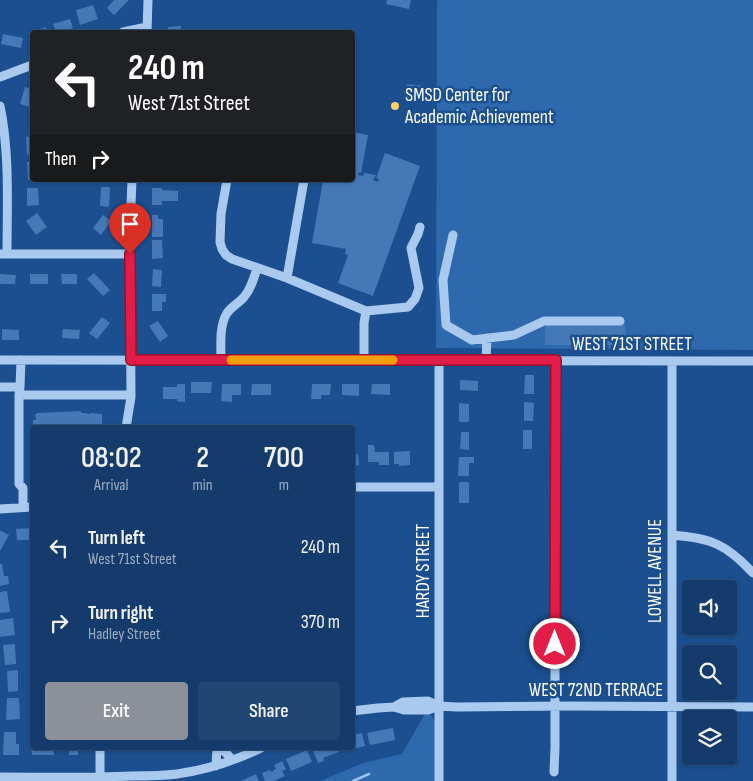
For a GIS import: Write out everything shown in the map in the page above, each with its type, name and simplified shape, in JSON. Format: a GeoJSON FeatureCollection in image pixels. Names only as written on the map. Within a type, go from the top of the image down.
{"type":"FeatureCollection","features":[{"type":"Feature","properties":{"kind":"street"},"geometry":{"type":"LineString","coordinates":[[147,30],[148,0]]}},
{"type":"Feature","properties":{"kind":"street"},"geometry":{"type":"LineString","coordinates":[[0,77],[30,66]]}},
{"type":"Feature","properties":{"kind":"street"},"geometry":{"type":"LineString","coordinates":[[0,106],[6,145],[7,172],[4,254],[130,254]]}},
{"type":"Feature","properties":{"kind":"street"},"geometry":{"type":"LineString","coordinates":[[127,425],[131,395],[130,254],[132,182]]}},
{"type":"Feature","properties":{"kind":"street"},"geometry":{"type":"LineString","coordinates":[[227,182],[221,214],[220,242],[226,255],[366,311],[408,307],[415,299],[419,288],[411,248],[420,227]]}},
{"type":"Feature","properties":{"kind":"street"},"geometry":{"type":"LineString","coordinates":[[287,278],[304,182]]}},
{"type":"Feature","properties":{"kind":"street"},"geometry":{"type":"LineString","coordinates":[[453,235],[443,280],[446,325],[472,340],[514,335],[544,321],[620,322]]}},
{"type":"Feature","properties":{"kind":"street"},"geometry":{"type":"LineString","coordinates":[[221,360],[222,333],[227,313],[249,290],[257,268]]}},
{"type":"Feature","properties":{"kind":"street"},"geometry":{"type":"LineString","coordinates":[[364,360],[364,323],[366,311]]}},
{"type":"Feature","properties":{"kind":"street"},"geometry":{"type":"LineString","coordinates":[[486,338],[486,360]]}},
{"type":"Feature","properties":{"kind":"street","name":"WEST 71ST STREET"},"geometry":{"type":"LineString","coordinates":[[0,360],[753,361]]}},
{"type":"Feature","properties":{"kind":"street"},"geometry":{"type":"LineString","coordinates":[[0,509],[28,507],[23,488],[19,484],[21,360]]}},
{"type":"Feature","properties":{"kind":"street","name":"HARDY STREET"},"geometry":{"type":"LineString","coordinates":[[439,360],[439,781]]}},
{"type":"Feature","properties":{"kind":"street"},"geometry":{"type":"LineString","coordinates":[[554,772],[556,360]]}},
{"type":"Feature","properties":{"kind":"street","name":"LOWELL AVENUE"},"geometry":{"type":"LineString","coordinates":[[672,361],[672,781]]}},
{"type":"Feature","properties":{"kind":"street"},"geometry":{"type":"LineString","coordinates":[[0,387],[20,391],[131,395]]}},
{"type":"Feature","properties":{"kind":"street"},"geometry":{"type":"LineString","coordinates":[[355,487],[438,487]]}},
{"type":"Feature","properties":{"kind":"street"},"geometry":{"type":"LineString","coordinates":[[672,535],[702,538],[720,545],[737,557],[753,574]]}},
{"type":"Feature","properties":{"kind":"street","name":"WEST 72ND TERRACE"},"geometry":{"type":"LineString","coordinates":[[355,712],[394,707],[404,710],[428,710],[439,706],[753,707]]}},
{"type":"Feature","properties":{"kind":"street"},"geometry":{"type":"LineString","coordinates":[[100,750],[100,778]]}},
{"type":"Feature","properties":{"kind":"street"},"geometry":{"type":"LineString","coordinates":[[216,766],[217,750]]}},
{"type":"Feature","properties":{"kind":"street"},"geometry":{"type":"LineString","coordinates":[[224,750],[232,760]]}},
{"type":"Feature","properties":{"kind":"street"},"geometry":{"type":"LineString","coordinates":[[0,777],[100,778],[176,774],[203,770],[257,750]]}},
{"type":"Feature","properties":{"kind":"shaded area"},"geometry":{"type":"Polygon","coordinates":[[[437,0],[753,0],[753,350],[436,348],[437,0]]]}},
{"type":"Feature","properties":{"kind":"shaded area"},"geometry":{"type":"Polygon","coordinates":[[[425,714],[430,714],[435,721],[435,781],[320,781],[363,763],[402,754],[425,714]]]}},
{"type":"Feature","properties":{"kind":"building"},"geometry":{"type":"Polygon","coordinates":[[[114,0],[129,0],[114,15],[107,8],[114,0]]]}},
{"type":"Feature","properties":{"kind":"building"},"geometry":{"type":"Polygon","coordinates":[[[387,0],[411,0],[409,9],[386,4],[387,0]]]}},
{"type":"Feature","properties":{"kind":"building"},"geometry":{"type":"Polygon","coordinates":[[[93,5],[98,19],[80,25],[76,10],[93,5]]]}},
{"type":"Feature","properties":{"kind":"building"},"geometry":{"type":"Polygon","coordinates":[[[70,19],[73,28],[55,30],[53,24],[70,19]]]}},
{"type":"Feature","properties":{"kind":"building"},"geometry":{"type":"Polygon","coordinates":[[[181,26],[181,30],[168,30],[168,27],[181,26]]]}},
{"type":"Feature","properties":{"kind":"building"},"geometry":{"type":"Polygon","coordinates":[[[3,34],[23,38],[21,48],[1,44],[3,34]]]}},
{"type":"Feature","properties":{"kind":"building"},"geometry":{"type":"Polygon","coordinates":[[[407,84],[427,86],[426,98],[406,96],[407,84]]]}},
{"type":"Feature","properties":{"kind":"building"},"geometry":{"type":"Polygon","coordinates":[[[25,87],[30,88],[30,107],[20,104],[25,87]]]}},
{"type":"Feature","properties":{"kind":"building","name":"SMSD Center for Academic Achievement"},"geometry":{"type":"Polygon","coordinates":[[[355,133],[368,135],[361,173],[359,172],[358,175],[363,176],[364,173],[376,175],[373,180],[378,182],[379,179],[376,178],[385,153],[420,166],[373,296],[338,283],[348,255],[345,254],[346,249],[312,243],[323,182],[355,182],[355,133]]]}},
{"type":"Feature","properties":{"kind":"building"},"geometry":{"type":"Polygon","coordinates":[[[30,136],[30,154],[27,155],[26,137],[30,136]]]}},
{"type":"Feature","properties":{"kind":"building"},"geometry":{"type":"Polygon","coordinates":[[[27,162],[30,162],[30,180],[28,180],[27,162]]]}},
{"type":"Feature","properties":{"kind":"building"},"geometry":{"type":"Polygon","coordinates":[[[101,187],[110,187],[109,207],[100,206],[101,187]]]}},
{"type":"Feature","properties":{"kind":"building"},"geometry":{"type":"Polygon","coordinates":[[[27,188],[38,188],[39,205],[27,206],[27,188]]]}},
{"type":"Feature","properties":{"kind":"building"},"geometry":{"type":"Polygon","coordinates":[[[152,188],[178,191],[178,201],[162,201],[162,205],[152,205],[152,188]]]}},
{"type":"Feature","properties":{"kind":"building"},"geometry":{"type":"Polygon","coordinates":[[[37,213],[47,227],[36,235],[26,221],[37,213]]]}},
{"type":"Feature","properties":{"kind":"building"},"geometry":{"type":"Polygon","coordinates":[[[103,215],[111,221],[101,235],[93,228],[103,215]]]}},
{"type":"Feature","properties":{"kind":"building"},"geometry":{"type":"Polygon","coordinates":[[[152,215],[158,215],[158,219],[163,219],[163,237],[152,237],[152,215]]]}},
{"type":"Feature","properties":{"kind":"building"},"geometry":{"type":"Polygon","coordinates":[[[152,240],[162,240],[163,258],[152,259],[152,240]]]}},
{"type":"Feature","properties":{"kind":"building"},"geometry":{"type":"Polygon","coordinates":[[[153,269],[162,270],[161,287],[152,286],[153,269]]]}},
{"type":"Feature","properties":{"kind":"building"},"geometry":{"type":"Polygon","coordinates":[[[94,273],[110,290],[103,296],[87,279],[94,273]]]}},
{"type":"Feature","properties":{"kind":"building"},"geometry":{"type":"Polygon","coordinates":[[[0,274],[16,275],[15,284],[0,284],[0,274]]]}},
{"type":"Feature","properties":{"kind":"building"},"geometry":{"type":"Polygon","coordinates":[[[30,274],[48,274],[48,284],[30,284],[30,274]]]}},
{"type":"Feature","properties":{"kind":"building"},"geometry":{"type":"Polygon","coordinates":[[[61,274],[77,274],[77,284],[62,284],[61,274]]]}},
{"type":"Feature","properties":{"kind":"building"},"geometry":{"type":"Polygon","coordinates":[[[152,294],[166,294],[166,302],[162,302],[162,311],[152,311],[152,294]]]}},
{"type":"Feature","properties":{"kind":"building"},"geometry":{"type":"Polygon","coordinates":[[[102,317],[110,323],[97,339],[89,333],[102,317]]]}},
{"type":"Feature","properties":{"kind":"building"},"geometry":{"type":"Polygon","coordinates":[[[158,321],[168,336],[160,342],[149,326],[158,321]]]}},
{"type":"Feature","properties":{"kind":"building"},"geometry":{"type":"Polygon","coordinates":[[[545,324],[625,325],[626,345],[545,345],[545,324]]]}},
{"type":"Feature","properties":{"kind":"building"},"geometry":{"type":"Polygon","coordinates":[[[2,329],[19,330],[19,340],[2,340],[2,329]]]}},
{"type":"Feature","properties":{"kind":"building"},"geometry":{"type":"Polygon","coordinates":[[[63,329],[80,330],[79,339],[62,338],[63,329]]]}},
{"type":"Feature","properties":{"kind":"building"},"geometry":{"type":"Polygon","coordinates":[[[525,375],[534,375],[534,394],[524,394],[525,375]]]}},
{"type":"Feature","properties":{"kind":"building"},"geometry":{"type":"Polygon","coordinates":[[[460,380],[478,381],[478,391],[460,390],[460,380]]]}},
{"type":"Feature","properties":{"kind":"building"},"geometry":{"type":"Polygon","coordinates":[[[191,382],[212,382],[211,393],[191,393],[191,382]]]}},
{"type":"Feature","properties":{"kind":"building"},"geometry":{"type":"Polygon","coordinates":[[[177,384],[185,384],[185,402],[177,401],[177,399],[163,399],[163,387],[177,387],[177,384]]]}},
{"type":"Feature","properties":{"kind":"building"},"geometry":{"type":"Polygon","coordinates":[[[222,384],[241,384],[241,395],[232,395],[232,402],[221,401],[222,384]]]}},
{"type":"Feature","properties":{"kind":"building"},"geometry":{"type":"Polygon","coordinates":[[[252,384],[271,384],[271,395],[251,395],[252,384]]]}},
{"type":"Feature","properties":{"kind":"building"},"geometry":{"type":"Polygon","coordinates":[[[312,384],[331,384],[330,395],[321,395],[321,399],[311,399],[312,384]]]}},
{"type":"Feature","properties":{"kind":"building"},"geometry":{"type":"Polygon","coordinates":[[[342,384],[359,384],[359,396],[342,395],[342,384]]]}},
{"type":"Feature","properties":{"kind":"building"},"geometry":{"type":"Polygon","coordinates":[[[372,384],[390,384],[390,395],[371,394],[372,384]]]}},
{"type":"Feature","properties":{"kind":"building"},"geometry":{"type":"Polygon","coordinates":[[[524,402],[534,403],[533,421],[524,421],[524,402]]]}},
{"type":"Feature","properties":{"kind":"building"},"geometry":{"type":"Polygon","coordinates":[[[459,403],[469,404],[469,422],[459,422],[459,403]]]}},
{"type":"Feature","properties":{"kind":"building"},"geometry":{"type":"Polygon","coordinates":[[[81,411],[81,413],[87,414],[102,414],[102,425],[33,425],[33,420],[36,420],[35,414],[81,411]]]}},
{"type":"Feature","properties":{"kind":"building"},"geometry":{"type":"Polygon","coordinates":[[[523,430],[532,430],[532,449],[523,449],[523,430]]]}},
{"type":"Feature","properties":{"kind":"building"},"geometry":{"type":"Polygon","coordinates":[[[461,432],[469,432],[469,450],[460,449],[461,432]]]}},
{"type":"Feature","properties":{"kind":"building"},"geometry":{"type":"Polygon","coordinates":[[[368,445],[374,445],[375,452],[389,452],[389,465],[379,465],[379,462],[368,462],[368,445]]]}},
{"type":"Feature","properties":{"kind":"building"},"geometry":{"type":"Polygon","coordinates":[[[410,451],[410,465],[399,466],[399,464],[394,464],[394,452],[410,451]]]}},
{"type":"Feature","properties":{"kind":"building"},"geometry":{"type":"Polygon","coordinates":[[[355,454],[358,454],[359,465],[355,466],[355,454]]]}},
{"type":"Feature","properties":{"kind":"building"},"geometry":{"type":"Polygon","coordinates":[[[459,457],[474,457],[474,463],[469,463],[469,476],[458,476],[459,457]]]}},
{"type":"Feature","properties":{"kind":"building"},"geometry":{"type":"Polygon","coordinates":[[[459,482],[469,482],[469,503],[459,503],[459,482]]]}},
{"type":"Feature","properties":{"kind":"building"},"geometry":{"type":"Polygon","coordinates":[[[30,528],[30,540],[17,540],[16,529],[30,528]]]}},
{"type":"Feature","properties":{"kind":"building"},"geometry":{"type":"Polygon","coordinates":[[[0,530],[9,535],[0,551],[0,530]]]}},
{"type":"Feature","properties":{"kind":"building"},"geometry":{"type":"Polygon","coordinates":[[[0,564],[2,564],[4,576],[8,576],[9,584],[0,586],[0,564]]]}},
{"type":"Feature","properties":{"kind":"building"},"geometry":{"type":"Polygon","coordinates":[[[7,591],[10,612],[0,613],[0,592],[7,591]]]}},
{"type":"Feature","properties":{"kind":"building"},"geometry":{"type":"Polygon","coordinates":[[[13,618],[15,635],[0,637],[0,620],[13,618]]]}},
{"type":"Feature","properties":{"kind":"building"},"geometry":{"type":"Polygon","coordinates":[[[15,644],[16,664],[5,665],[3,645],[15,644]]]}},
{"type":"Feature","properties":{"kind":"building"},"geometry":{"type":"Polygon","coordinates":[[[18,670],[18,691],[8,692],[7,671],[18,670]]]}},
{"type":"Feature","properties":{"kind":"building"},"geometry":{"type":"Polygon","coordinates":[[[7,698],[19,698],[20,719],[6,720],[7,698]]]}},
{"type":"Feature","properties":{"kind":"building"},"geometry":{"type":"Polygon","coordinates":[[[393,728],[395,740],[370,745],[367,733],[393,728]]]}},
{"type":"Feature","properties":{"kind":"building"},"geometry":{"type":"Polygon","coordinates":[[[4,732],[16,732],[16,744],[19,744],[19,755],[3,755],[4,732]]]}},
{"type":"Feature","properties":{"kind":"building"},"geometry":{"type":"Polygon","coordinates":[[[362,733],[365,746],[355,748],[355,734],[362,733]]]}},
{"type":"Feature","properties":{"kind":"building"},"geometry":{"type":"Polygon","coordinates":[[[31,750],[53,750],[54,755],[32,755],[31,750]]]}},
{"type":"Feature","properties":{"kind":"building"},"geometry":{"type":"Polygon","coordinates":[[[69,750],[78,750],[78,755],[69,755],[69,750]]]}},
{"type":"Feature","properties":{"kind":"building"},"geometry":{"type":"Polygon","coordinates":[[[307,750],[312,762],[291,771],[286,759],[307,750]]]}},
{"type":"Feature","properties":{"kind":"building"},"geometry":{"type":"Polygon","coordinates":[[[313,750],[338,750],[339,752],[323,758],[324,761],[318,763],[313,750]]]}},
{"type":"Feature","properties":{"kind":"building"},"geometry":{"type":"Polygon","coordinates":[[[282,761],[286,769],[282,771],[285,776],[274,781],[265,781],[262,773],[270,770],[271,772],[276,769],[274,765],[282,761]]]}},
{"type":"Feature","properties":{"kind":"building"},"geometry":{"type":"Polygon","coordinates":[[[256,774],[259,781],[241,781],[256,774]]]}},
{"type":"Feature","properties":{"kind":"waterway"},"geometry":{"type":"LineString","coordinates":[[353,781],[369,774]]}},
{"type":"Feature","properties":{"kind":"slow traffic"},"geometry":{"type":"LineString","coordinates":[[231,360],[393,360]]}},
{"type":"Feature","properties":{"kind":"place","name":"SMSD Center for Academic Achievement"},"geometry":{"type":"Point","coordinates":[395,106]}},
{"type":"Feature","properties":{"kind":"route"},"geometry":{"type":"LineString","coordinates":[[130,254],[131,360],[556,360],[555,644]]}}]}
